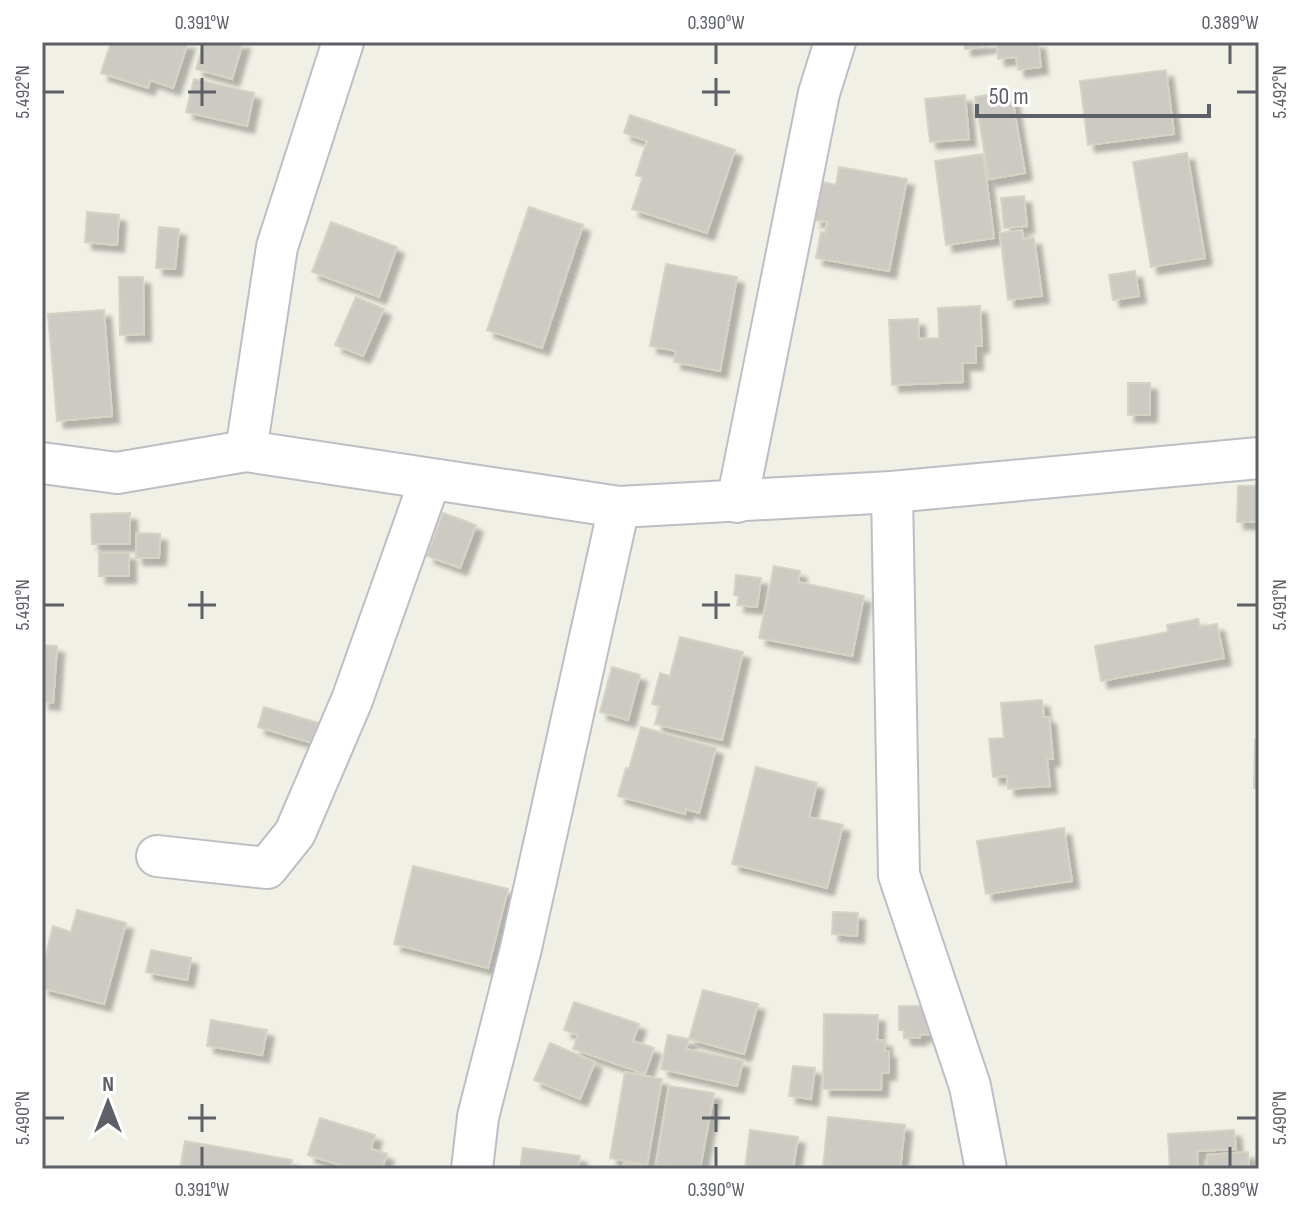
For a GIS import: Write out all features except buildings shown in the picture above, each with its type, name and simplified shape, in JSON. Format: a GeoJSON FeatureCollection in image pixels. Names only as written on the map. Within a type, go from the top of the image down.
{"type":"FeatureCollection","features":[{"type":"Feature","properties":{"kind":"street"},"geometry":{"type":"LineString","coordinates":[[246,451],[277,247],[343,42]]}},
{"type":"Feature","properties":{"kind":"street"},"geometry":{"type":"LineString","coordinates":[[737,502],[819,93],[835,42]]}},
{"type":"Feature","properties":{"kind":"street"},"geometry":{"type":"LineString","coordinates":[[42,463],[117,473],[246,451],[619,507],[892,492],[1259,458]]}},
{"type":"Feature","properties":{"kind":"street"},"geometry":{"type":"LineString","coordinates":[[157,856],[267,868],[295,833],[352,700],[430,480]]}},
{"type":"Feature","properties":{"kind":"street"},"geometry":{"type":"LineString","coordinates":[[892,492],[899,875],[970,1086],[986,1169]]}},
{"type":"Feature","properties":{"kind":"street"},"geometry":{"type":"LineString","coordinates":[[472,1169],[478,1117],[521,948],[619,507]]}}]}
